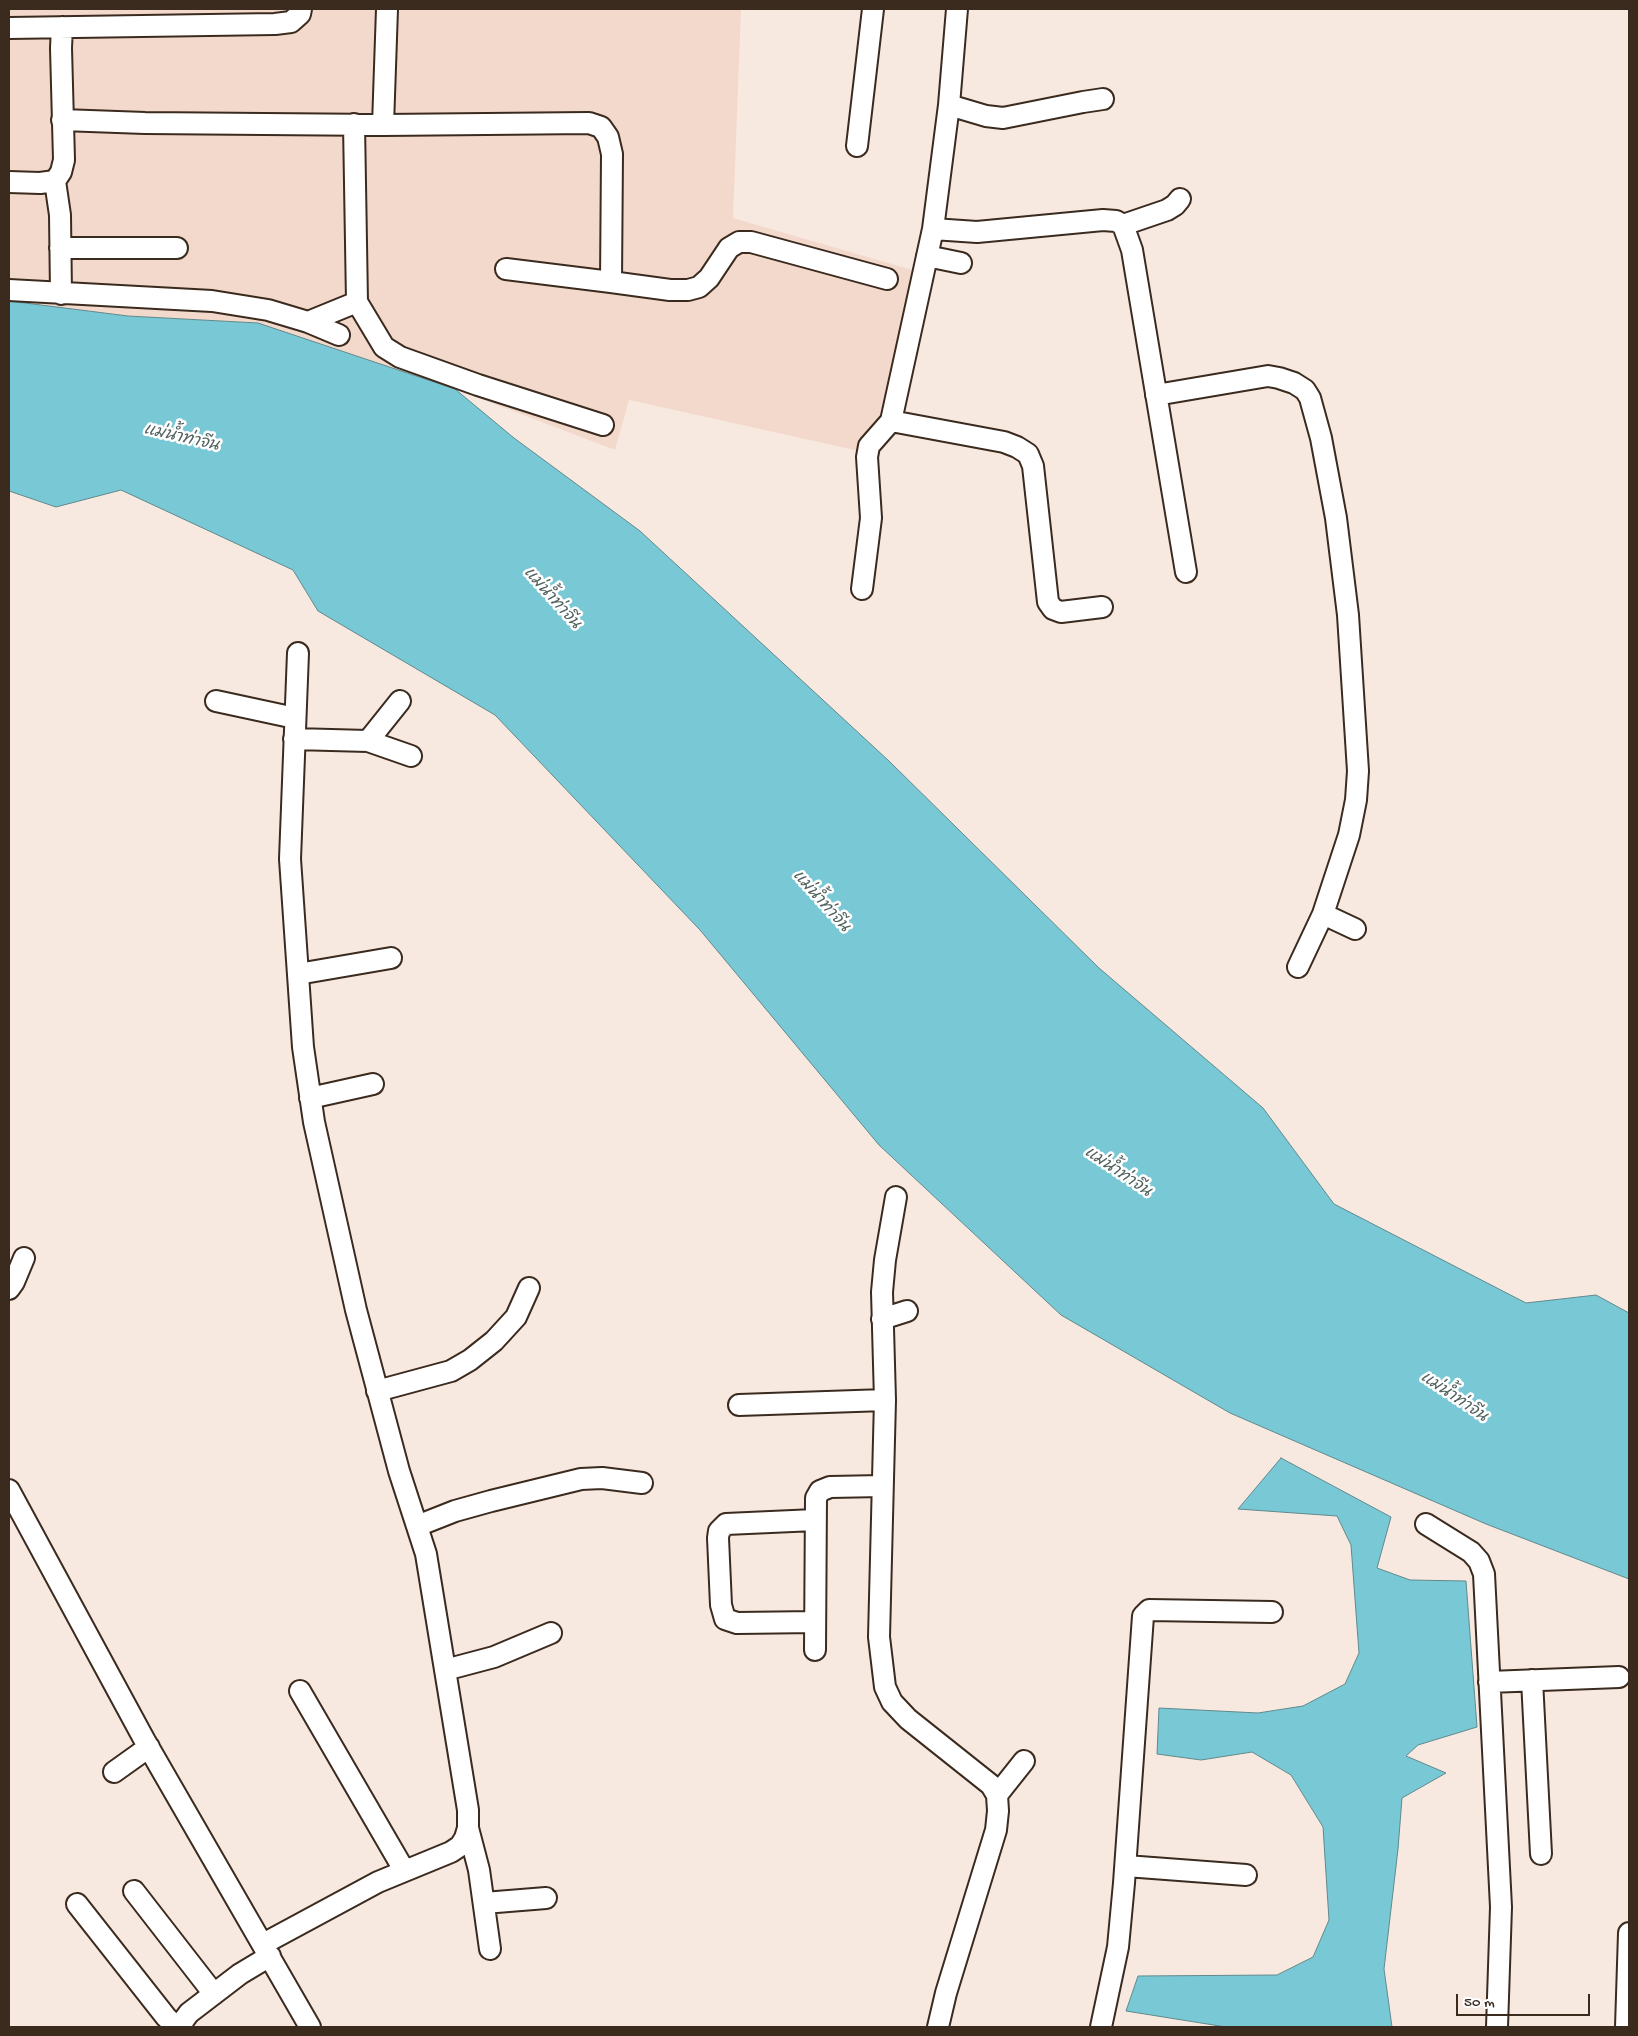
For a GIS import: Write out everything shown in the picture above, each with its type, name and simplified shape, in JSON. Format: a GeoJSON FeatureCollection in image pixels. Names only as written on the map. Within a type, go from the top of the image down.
{"type":"FeatureCollection","features":[{"type":"Feature","properties":{"kind":"street"},"geometry":{"type":"LineString","coordinates":[[9,28],[62,27],[207,17],[275,24],[291,22],[300,14],[301,9]]}},
{"type":"Feature","properties":{"kind":"street"},"geometry":{"type":"LineString","coordinates":[[382,125],[387,9]]}},
{"type":"Feature","properties":{"kind":"street"},"geometry":{"type":"LineString","coordinates":[[857,146],[873,9]]}},
{"type":"Feature","properties":{"kind":"street"},"geometry":{"type":"LineString","coordinates":[[862,589],[871,518],[869,446],[891,421],[933,229],[949,105],[957,9]]}},
{"type":"Feature","properties":{"kind":"street"},"geometry":{"type":"LineString","coordinates":[[61,294],[60,214],[55,181],[61,172],[64,160],[62,27]]}},
{"type":"Feature","properties":{"kind":"street"},"geometry":{"type":"LineString","coordinates":[[949,105],[986,116],[1003,118],[1103,99]]}},
{"type":"Feature","properties":{"kind":"street"},"geometry":{"type":"LineString","coordinates":[[62,120],[145,123],[382,125],[588,123],[600,127],[608,137],[612,154],[611,282]]}},
{"type":"Feature","properties":{"kind":"street"},"geometry":{"type":"LineString","coordinates":[[354,124],[357,302],[384,347],[400,357],[478,385],[603,425]]}},
{"type":"Feature","properties":{"kind":"street"},"geometry":{"type":"LineString","coordinates":[[9,182],[40,183],[55,181]]}},
{"type":"Feature","properties":{"kind":"street"},"geometry":{"type":"LineString","coordinates":[[1123,225],[1167,210],[1175,206],[1180,199]]}},
{"type":"Feature","properties":{"kind":"street"},"geometry":{"type":"LineString","coordinates":[[933,229],[977,232],[1103,220],[1116,221],[1123,225],[1132,250],[1186,572]]}},
{"type":"Feature","properties":{"kind":"street"},"geometry":{"type":"LineString","coordinates":[[506,269],[670,290],[688,290],[699,286],[709,278],[729,248],[739,242],[745,242],[887,279]]}},
{"type":"Feature","properties":{"kind":"street"},"geometry":{"type":"LineString","coordinates":[[60,248],[177,248]]}},
{"type":"Feature","properties":{"kind":"street"},"geometry":{"type":"LineString","coordinates":[[927,256],[961,263]]}},
{"type":"Feature","properties":{"kind":"street"},"geometry":{"type":"LineString","coordinates":[[9,290],[212,301],[268,310],[308,322],[339,335]]}},
{"type":"Feature","properties":{"kind":"street"},"geometry":{"type":"LineString","coordinates":[[308,322],[357,302]]}},
{"type":"Feature","properties":{"kind":"street"},"geometry":{"type":"LineString","coordinates":[[1156,395],[1268,376],[1294,383],[1305,390],[1310,398],[1321,438],[1336,518],[1348,615],[1358,771],[1356,800],[1349,835],[1323,914],[1298,967]]}},
{"type":"Feature","properties":{"kind":"street"},"geometry":{"type":"LineString","coordinates":[[891,421],[1004,442],[1028,454],[1033,466],[1048,602],[1054,609],[1061,612],[1102,607]]}},
{"type":"Feature","properties":{"kind":"street"},"geometry":{"type":"LineString","coordinates":[[182,2027],[183,2021],[189,2013],[240,1974],[267,1950],[344,1900],[404,1870],[451,1852],[460,1846],[468,1828],[468,1810],[427,1560],[399,1472],[356,1310],[310,1098],[303,1048],[290,859],[298,652]]}},
{"type":"Feature","properties":{"kind":"street"},"geometry":{"type":"LineString","coordinates":[[216,701],[295,718]]}},
{"type":"Feature","properties":{"kind":"street"},"geometry":{"type":"LineString","coordinates":[[368,741],[400,701]]}},
{"type":"Feature","properties":{"kind":"street"},"geometry":{"type":"LineString","coordinates":[[294,739],[368,741],[411,756]]}},
{"type":"Feature","properties":{"kind":"street"},"geometry":{"type":"LineString","coordinates":[[1323,914],[1355,929]]}},
{"type":"Feature","properties":{"kind":"street"},"geometry":{"type":"LineString","coordinates":[[298,974],[391,958]]}},
{"type":"Feature","properties":{"kind":"street"},"geometry":{"type":"LineString","coordinates":[[310,1098],[373,1084]]}},
{"type":"Feature","properties":{"kind":"street"},"geometry":{"type":"LineString","coordinates":[[896,1197],[885,1260],[882,1292],[885,1400],[879,1637],[885,1687],[892,1702],[908,1719],[991,1785],[996,1795],[998,1811],[996,1830],[946,1993],[938,2027]]}},
{"type":"Feature","properties":{"kind":"street"},"geometry":{"type":"LineString","coordinates":[[9,1289],[24,1258]]}},
{"type":"Feature","properties":{"kind":"street"},"geometry":{"type":"LineString","coordinates":[[377,1391],[451,1371],[470,1360],[494,1341],[516,1317],[529,1288]]}},
{"type":"Feature","properties":{"kind":"street"},"geometry":{"type":"LineString","coordinates":[[882,1318],[906,1311]]}},
{"type":"Feature","properties":{"kind":"street"},"geometry":{"type":"LineString","coordinates":[[739,1405],[885,1400]]}},
{"type":"Feature","properties":{"kind":"street"},"geometry":{"type":"LineString","coordinates":[[417,1526],[455,1511],[581,1479],[602,1478],[642,1483]]}},
{"type":"Feature","properties":{"kind":"street"},"geometry":{"type":"LineString","coordinates":[[816,1650],[814,1520],[816,1498],[820,1491],[830,1487],[882,1486]]}},
{"type":"Feature","properties":{"kind":"street"},"geometry":{"type":"LineString","coordinates":[[9,1490],[149,1747],[310,2027]]}},
{"type":"Feature","properties":{"kind":"street"},"geometry":{"type":"LineString","coordinates":[[814,1520],[726,1524],[719,1530],[718,1538],[721,1604],[725,1619],[737,1624],[815,1622]]}},
{"type":"Feature","properties":{"kind":"street"},"geometry":{"type":"LineString","coordinates":[[1426,1524],[1471,1552],[1479,1561],[1484,1574],[1501,1907],[1498,2027]]}},
{"type":"Feature","properties":{"kind":"street"},"geometry":{"type":"LineString","coordinates":[[1101,2027],[1118,1947],[1126,1866],[1143,1616],[1149,1610],[1272,1612]]}},
{"type":"Feature","properties":{"kind":"street"},"geometry":{"type":"LineString","coordinates":[[445,1670],[494,1657],[551,1633]]}},
{"type":"Feature","properties":{"kind":"street"},"geometry":{"type":"LineString","coordinates":[[1489,1682],[1619,1677]]}},
{"type":"Feature","properties":{"kind":"street"},"geometry":{"type":"LineString","coordinates":[[1532,1680],[1540,1854]]}},
{"type":"Feature","properties":{"kind":"street"},"geometry":{"type":"LineString","coordinates":[[300,1691],[404,1870]]}},
{"type":"Feature","properties":{"kind":"street"},"geometry":{"type":"LineString","coordinates":[[114,1772],[149,1747]]}},
{"type":"Feature","properties":{"kind":"street"},"geometry":{"type":"LineString","coordinates":[[996,1795],[1024,1761]]}},
{"type":"Feature","properties":{"kind":"street"},"geometry":{"type":"LineString","coordinates":[[468,1828],[475,1849],[490,1949]]}},
{"type":"Feature","properties":{"kind":"street"},"geometry":{"type":"LineString","coordinates":[[1126,1866],[1246,1875]]}},
{"type":"Feature","properties":{"kind":"street"},"geometry":{"type":"LineString","coordinates":[[134,1891],[214,1994]]}},
{"type":"Feature","properties":{"kind":"street"},"geometry":{"type":"LineString","coordinates":[[484,1903],[546,1898]]}},
{"type":"Feature","properties":{"kind":"street"},"geometry":{"type":"LineString","coordinates":[[77,1904],[166,2017],[176,2027]]}},
{"type":"Feature","properties":{"kind":"street"},"geometry":{"type":"LineString","coordinates":[[1626,2027],[1629,1933]]}},
{"type":"Feature","properties":{"kind":"shaded area"},"geometry":{"type":"Polygon","coordinates":[[[9,9],[741,9],[733,218],[933,276],[877,455],[629,400],[615,450],[455,389],[258,323],[128,316],[9,301],[9,9]]]}},
{"type":"Feature","properties":{"kind":"water","name":"แม่น้ำท่าจีน"},"geometry":{"type":"Polygon","coordinates":[[[9,301],[128,316],[258,323],[455,389],[514,438],[640,531],[889,761],[1099,968],[1263,1108],[1334,1204],[1526,1303],[1596,1295],[1629,1313],[1629,1579],[1486,1524],[1230,1413],[1061,1315],[879,1145],[700,930],[495,715],[318,611],[293,570],[121,490],[56,507],[9,491],[9,301]]]}},
{"type":"Feature","properties":{"kind":"water"},"geometry":{"type":"Polygon","coordinates":[[[1281,1458],[1391,1517],[1377,1568],[1410,1580],[1466,1581],[1477,1727],[1418,1745],[1406,1756],[1446,1773],[1402,1798],[1384,1969],[1392,2027],[1226,2027],[1126,2011],[1138,1976],[1277,1975],[1313,1957],[1329,1920],[1323,1827],[1291,1775],[1252,1752],[1201,1760],[1157,1754],[1159,1708],[1258,1713],[1303,1706],[1345,1684],[1359,1653],[1351,1545],[1337,1516],[1238,1509],[1281,1458]]]}}]}
